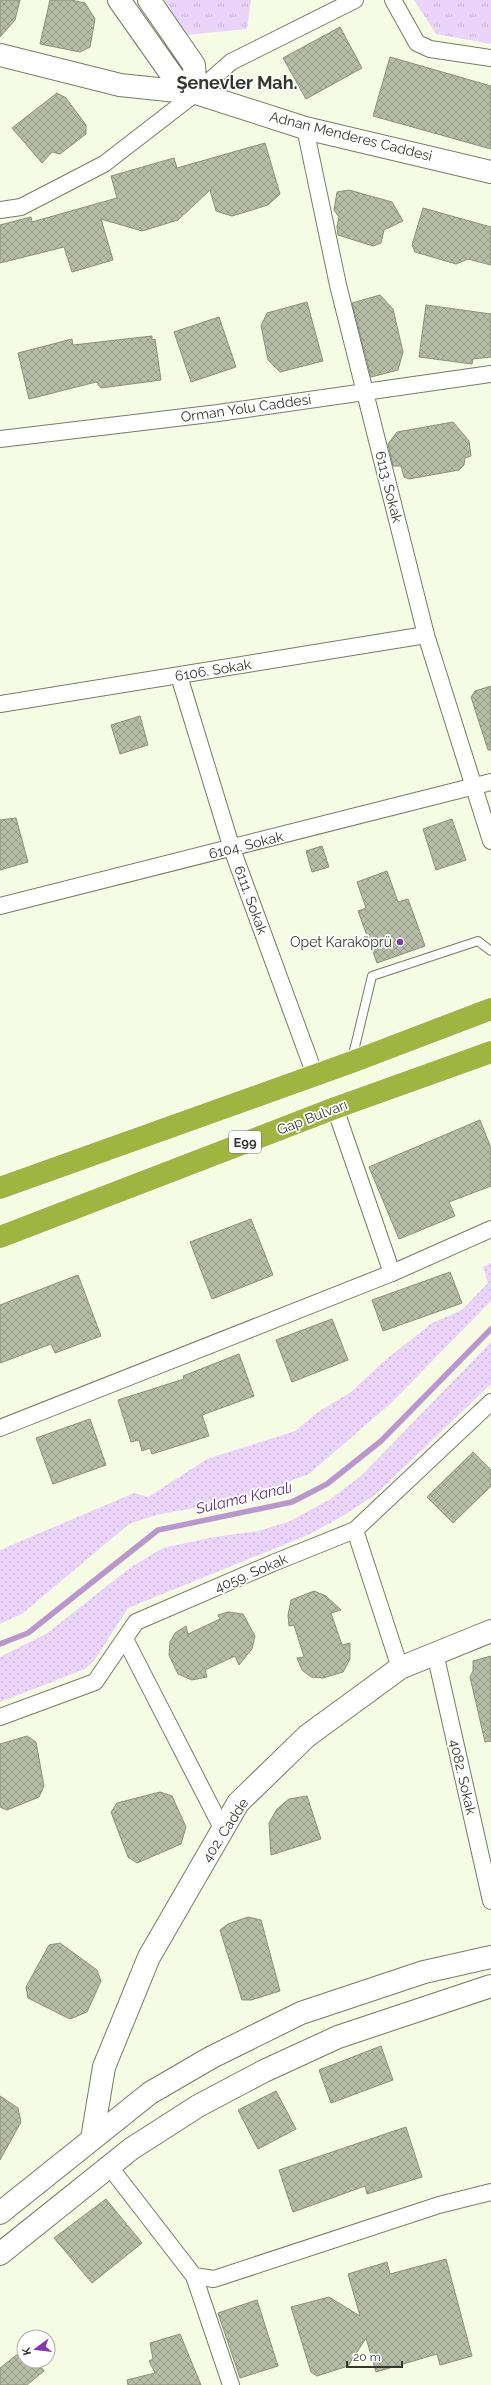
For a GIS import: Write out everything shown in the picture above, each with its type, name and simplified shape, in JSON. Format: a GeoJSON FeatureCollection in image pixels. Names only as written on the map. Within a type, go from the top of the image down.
{"type":"FeatureCollection","features":[{"type":"Feature","properties":{"kind":"highway"},"geometry":{"type":"LineString","coordinates":[[0,1188],[352,1062],[491,1009]]}},
{"type":"Feature","properties":{"kind":"highway","name":"Gap Bulvarı"},"geometry":{"type":"LineString","coordinates":[[0,1237],[335,1108],[491,1052]]}},
{"type":"Feature","properties":{"kind":"street"},"geometry":{"type":"LineString","coordinates":[[119,0],[174,78],[196,93]]}},
{"type":"Feature","properties":{"kind":"street"},"geometry":{"type":"LineString","coordinates":[[149,0],[194,65],[196,93]]}},
{"type":"Feature","properties":{"kind":"street"},"geometry":{"type":"LineString","coordinates":[[0,210],[22,206],[104,164],[196,93],[231,62],[355,0]]}},
{"type":"Feature","properties":{"kind":"street"},"geometry":{"type":"LineString","coordinates":[[393,0],[417,43],[430,49],[491,58]]}},
{"type":"Feature","properties":{"kind":"street","name":"Adnan Menderes Caddesi"},"geometry":{"type":"LineString","coordinates":[[0,55],[120,85],[196,93],[305,128],[491,172]]}},
{"type":"Feature","properties":{"kind":"street","name":"6113. Sokak"},"geometry":{"type":"LineString","coordinates":[[305,128],[338,285],[426,635],[491,841]]}},
{"type":"Feature","properties":{"kind":"street","name":"Orman Yolu Caddesi"},"geometry":{"type":"LineString","coordinates":[[0,439],[218,413],[491,374]]}},
{"type":"Feature","properties":{"kind":"street","name":"6106. Sokak"},"geometry":{"type":"LineString","coordinates":[[0,704],[426,635]]}},
{"type":"Feature","properties":{"kind":"street","name":"6111. Sokak"},"geometry":{"type":"LineString","coordinates":[[179,676],[232,849],[315,1075]]}},
{"type":"Feature","properties":{"kind":"street","name":"6104. Sokak"},"geometry":{"type":"LineString","coordinates":[[0,906],[232,849],[491,782]]}},
{"type":"Feature","properties":{"kind":"street"},"geometry":{"type":"LineString","coordinates":[[335,1108],[392,1272]]}},
{"type":"Feature","properties":{"kind":"street"},"geometry":{"type":"LineString","coordinates":[[0,1428],[392,1272],[491,1229]]}},
{"type":"Feature","properties":{"kind":"street","name":"4059. Sokak"},"geometry":{"type":"LineString","coordinates":[[0,1717],[95,1682],[136,1622],[273,1563],[355,1530],[491,1402]]}},
{"type":"Feature","properties":{"kind":"street"},"geometry":{"type":"LineString","coordinates":[[355,1530],[400,1668]]}},
{"type":"Feature","properties":{"kind":"street","name":"402. Cadde"},"geometry":{"type":"LineString","coordinates":[[92,2139],[104,2067],[149,1957],[238,1804],[307,1736],[400,1668],[491,1631]]}},
{"type":"Feature","properties":{"kind":"street"},"geometry":{"type":"LineString","coordinates":[[125,1639],[223,1830]]}},
{"type":"Feature","properties":{"kind":"street","name":"4082. Sokak"},"geometry":{"type":"LineString","coordinates":[[434,1653],[491,1901]]}},
{"type":"Feature","properties":{"kind":"street"},"geometry":{"type":"LineString","coordinates":[[0,2213],[150,2093],[212,2057],[301,2013],[424,1972],[491,1957]]}},
{"type":"Feature","properties":{"kind":"street"},"geometry":{"type":"LineString","coordinates":[[0,2254],[131,2149],[198,2106],[264,2071],[338,2037],[491,1986]]}},
{"type":"Feature","properties":{"kind":"street"},"geometry":{"type":"LineString","coordinates":[[109,2166],[194,2276],[232,2385]]}},
{"type":"Feature","properties":{"kind":"street"},"geometry":{"type":"LineString","coordinates":[[194,2276],[214,2279],[439,2205],[491,2192]]}},
{"type":"Feature","properties":{"kind":"lane"},"geometry":{"type":"LineString","coordinates":[[352,1062],[372,976],[478,941],[491,951]]}},
{"type":"Feature","properties":{"kind":"green space"},"geometry":{"type":"Polygon","coordinates":[[[165,0],[251,0],[247,29],[186,35],[165,0]]]}},
{"type":"Feature","properties":{"kind":"green space"},"geometry":{"type":"Polygon","coordinates":[[[414,0],[491,0],[491,44],[436,34],[414,0]]]}},
{"type":"Feature","properties":{"kind":"green space"},"geometry":{"type":"Polygon","coordinates":[[[491,1263],[491,1301],[391,1403],[309,1474],[262,1492],[218,1504],[160,1514],[129,1524],[23,1613],[0,1624],[0,1550],[134,1493],[148,1497],[207,1459],[295,1431],[318,1412],[351,1392],[383,1362],[432,1323],[462,1310],[488,1283],[483,1267],[491,1263]]]}},
{"type":"Feature","properties":{"kind":"green space"},"geometry":{"type":"Polygon","coordinates":[[[491,1342],[491,1384],[375,1495],[341,1517],[308,1535],[128,1608],[94,1661],[85,1669],[0,1702],[0,1657],[46,1634],[131,1567],[163,1548],[214,1537],[258,1531],[288,1522],[329,1500],[361,1476],[491,1342]]]}},
{"type":"Feature","properties":{"kind":"building"},"geometry":{"type":"Polygon","coordinates":[[[0,0],[20,0],[15,20],[0,37],[0,0]]]}},
{"type":"Feature","properties":{"kind":"building"},"geometry":{"type":"Polygon","coordinates":[[[50,0],[71,0],[85,3],[95,19],[90,47],[80,52],[40,44],[50,0]]]}},
{"type":"Feature","properties":{"kind":"building"},"geometry":{"type":"Polygon","coordinates":[[[340,27],[362,68],[306,99],[283,58],[340,27]]]}},
{"type":"Feature","properties":{"kind":"building"},"geometry":{"type":"Polygon","coordinates":[[[390,57],[491,86],[491,149],[373,116],[390,57]]]}},
{"type":"Feature","properties":{"kind":"building"},"geometry":{"type":"Polygon","coordinates":[[[57,93],[66,98],[86,125],[86,134],[60,154],[52,152],[42,163],[12,128],[57,93]]]}},
{"type":"Feature","properties":{"kind":"building"},"geometry":{"type":"Polygon","coordinates":[[[265,143],[280,194],[268,205],[232,216],[216,211],[210,190],[178,220],[142,231],[101,219],[113,260],[72,272],[64,247],[0,263],[0,225],[31,217],[32,222],[117,198],[111,176],[174,158],[177,168],[265,143]]]}},
{"type":"Feature","properties":{"kind":"building"},"geometry":{"type":"Polygon","coordinates":[[[349,190],[392,202],[403,221],[384,230],[381,243],[373,246],[338,235],[337,227],[339,217],[334,210],[337,192],[349,190]]]}},
{"type":"Feature","properties":{"kind":"building"},"geometry":{"type":"Polygon","coordinates":[[[423,208],[491,227],[491,265],[468,259],[456,264],[415,252],[412,245],[423,208]]]}},
{"type":"Feature","properties":{"kind":"building"},"geometry":{"type":"Polygon","coordinates":[[[380,295],[393,309],[403,352],[398,370],[371,377],[352,303],[380,295]]]}},
{"type":"Feature","properties":{"kind":"building"},"geometry":{"type":"Polygon","coordinates":[[[307,302],[323,361],[280,372],[268,360],[261,326],[267,313],[307,302]]]}},
{"type":"Feature","properties":{"kind":"building"},"geometry":{"type":"Polygon","coordinates":[[[426,305],[491,314],[491,357],[473,359],[472,364],[419,357],[426,305]]]}},
{"type":"Feature","properties":{"kind":"building"},"geometry":{"type":"Polygon","coordinates":[[[219,317],[236,367],[191,382],[174,332],[219,317]]]}},
{"type":"Feature","properties":{"kind":"building"},"geometry":{"type":"Polygon","coordinates":[[[152,336],[152,340],[155,339],[161,380],[101,388],[96,382],[29,399],[18,353],[72,339],[73,345],[152,336]]]}},
{"type":"Feature","properties":{"kind":"building"},"geometry":{"type":"Polygon","coordinates":[[[453,422],[469,441],[471,456],[465,458],[464,465],[459,470],[409,479],[404,477],[401,466],[393,466],[388,444],[397,432],[453,422]]]}},
{"type":"Feature","properties":{"kind":"building"},"geometry":{"type":"Polygon","coordinates":[[[491,686],[491,750],[488,750],[471,697],[475,691],[491,686]]]}},
{"type":"Feature","properties":{"kind":"building"},"geometry":{"type":"Polygon","coordinates":[[[140,716],[148,745],[120,754],[111,725],[140,716]]]}},
{"type":"Feature","properties":{"kind":"building"},"geometry":{"type":"Polygon","coordinates":[[[16,818],[28,862],[0,870],[0,820],[16,818]]]}},
{"type":"Feature","properties":{"kind":"building"},"geometry":{"type":"Polygon","coordinates":[[[452,819],[466,860],[436,870],[423,829],[452,819]]]}},
{"type":"Feature","properties":{"kind":"building"},"geometry":{"type":"Polygon","coordinates":[[[322,846],[329,867],[312,872],[306,851],[322,846]]]}},
{"type":"Feature","properties":{"kind":"building"},"geometry":{"type":"Polygon","coordinates":[[[387,871],[398,902],[408,899],[425,946],[377,963],[358,911],[366,908],[357,882],[387,871]]]}},
{"type":"Feature","properties":{"kind":"building"},"geometry":{"type":"Polygon","coordinates":[[[480,1120],[491,1148],[491,1186],[449,1202],[455,1216],[399,1239],[369,1167],[480,1120]]]}},
{"type":"Feature","properties":{"kind":"building"},"geometry":{"type":"Polygon","coordinates":[[[251,1219],[273,1275],[212,1299],[190,1242],[251,1219]]]}},
{"type":"Feature","properties":{"kind":"building"},"geometry":{"type":"Polygon","coordinates":[[[450,1272],[462,1303],[383,1331],[372,1300],[450,1272]]]}},
{"type":"Feature","properties":{"kind":"building"},"geometry":{"type":"Polygon","coordinates":[[[78,1275],[101,1336],[55,1353],[51,1344],[0,1363],[0,1305],[78,1275]]]}},
{"type":"Feature","properties":{"kind":"building"},"geometry":{"type":"Polygon","coordinates":[[[332,1319],[348,1360],[292,1382],[276,1340],[332,1319]]]}},
{"type":"Feature","properties":{"kind":"building"},"geometry":{"type":"Polygon","coordinates":[[[239,1354],[254,1396],[202,1415],[209,1436],[152,1454],[150,1448],[142,1451],[139,1440],[131,1442],[118,1400],[184,1379],[183,1376],[239,1354]]]}},
{"type":"Feature","properties":{"kind":"building"},"geometry":{"type":"Polygon","coordinates":[[[90,1419],[106,1465],[53,1484],[36,1438],[90,1419]]]}},
{"type":"Feature","properties":{"kind":"building"},"geometry":{"type":"Polygon","coordinates":[[[473,1452],[491,1470],[491,1486],[453,1523],[427,1497],[473,1452]]]}},
{"type":"Feature","properties":{"kind":"building"},"geometry":{"type":"Polygon","coordinates":[[[314,1591],[326,1596],[341,1610],[331,1613],[342,1645],[350,1643],[350,1659],[343,1672],[323,1678],[311,1677],[302,1670],[297,1658],[304,1657],[294,1625],[289,1626],[288,1615],[291,1600],[314,1591]]]}},
{"type":"Feature","properties":{"kind":"building"},"geometry":{"type":"Polygon","coordinates":[[[228,1612],[243,1614],[255,1636],[252,1649],[239,1665],[235,1656],[205,1670],[207,1677],[192,1680],[178,1674],[169,1655],[170,1642],[175,1633],[186,1626],[188,1634],[220,1619],[218,1615],[228,1612]]]}},
{"type":"Feature","properties":{"kind":"building"},"geometry":{"type":"Polygon","coordinates":[[[491,1656],[491,1741],[485,1742],[470,1677],[473,1671],[473,1661],[491,1656]]]}},
{"type":"Feature","properties":{"kind":"building"},"geometry":{"type":"Polygon","coordinates":[[[27,1736],[36,1742],[44,1786],[39,1797],[7,1810],[0,1807],[0,1744],[27,1736]]]}},
{"type":"Feature","properties":{"kind":"building"},"geometry":{"type":"Polygon","coordinates":[[[160,1792],[172,1796],[186,1827],[181,1844],[137,1863],[128,1857],[111,1812],[117,1803],[160,1792]]]}},
{"type":"Feature","properties":{"kind":"building"},"geometry":{"type":"Polygon","coordinates":[[[307,1796],[321,1839],[271,1855],[269,1823],[277,1809],[289,1799],[307,1796]]]}},
{"type":"Feature","properties":{"kind":"building"},"geometry":{"type":"Polygon","coordinates":[[[248,1917],[261,1920],[280,1991],[251,2000],[242,2000],[220,1930],[228,1924],[248,1917]]]}},
{"type":"Feature","properties":{"kind":"building"},"geometry":{"type":"Polygon","coordinates":[[[60,1943],[97,1970],[101,1981],[87,2012],[70,2019],[28,1998],[26,1987],[49,1945],[60,1943]]]}},
{"type":"Feature","properties":{"kind":"building"},"geometry":{"type":"Polygon","coordinates":[[[381,2046],[393,2080],[331,2103],[319,2070],[381,2046]]]}},
{"type":"Feature","properties":{"kind":"building"},"geometry":{"type":"Polygon","coordinates":[[[276,2091],[296,2129],[258,2149],[238,2110],[276,2091]]]}},
{"type":"Feature","properties":{"kind":"building"},"geometry":{"type":"Polygon","coordinates":[[[0,2096],[18,2108],[21,2122],[0,2160],[0,2096]]]}},
{"type":"Feature","properties":{"kind":"building"},"geometry":{"type":"Polygon","coordinates":[[[406,2127],[422,2177],[367,2194],[365,2186],[293,2212],[279,2170],[406,2127]]]}},
{"type":"Feature","properties":{"kind":"building"},"geometry":{"type":"Polygon","coordinates":[[[106,2199],[142,2243],[92,2283],[54,2238],[106,2199]]]}},
{"type":"Feature","properties":{"kind":"building"},"geometry":{"type":"Polygon","coordinates":[[[446,2259],[472,2356],[440,2365],[437,2354],[376,2372],[366,2338],[348,2366],[317,2376],[311,2372],[291,2307],[329,2297],[360,2316],[348,2274],[387,2262],[390,2274],[446,2259]]]}},
{"type":"Feature","properties":{"kind":"building"},"geometry":{"type":"Polygon","coordinates":[[[257,2300],[278,2366],[240,2378],[218,2313],[257,2300]]]}},
{"type":"Feature","properties":{"kind":"building"},"geometry":{"type":"Polygon","coordinates":[[[180,2334],[201,2385],[128,2385],[127,2380],[155,2373],[149,2361],[153,2359],[150,2343],[180,2334]]]}},
{"type":"Feature","properties":{"kind":"building"},"geometry":{"type":"Polygon","coordinates":[[[16,2355],[16,2369],[43,2369],[44,2371],[27,2385],[0,2385],[0,2368],[16,2355]]]}},
{"type":"Feature","properties":{"kind":"waterway","name":"Sulama Kanalı"},"geometry":{"type":"LineString","coordinates":[[0,1644],[28,1633],[158,1530],[292,1502],[327,1484],[381,1441],[491,1329]]}},
{"type":"Feature","properties":{"kind":"place","name":"Opet Karaköprü"},"geometry":{"type":"Point","coordinates":[400,942]}},
{"type":"Feature","properties":{"kind":"district","name":"Şenevler Mah."},"geometry":{"type":"Point","coordinates":[237,83]}}]}
